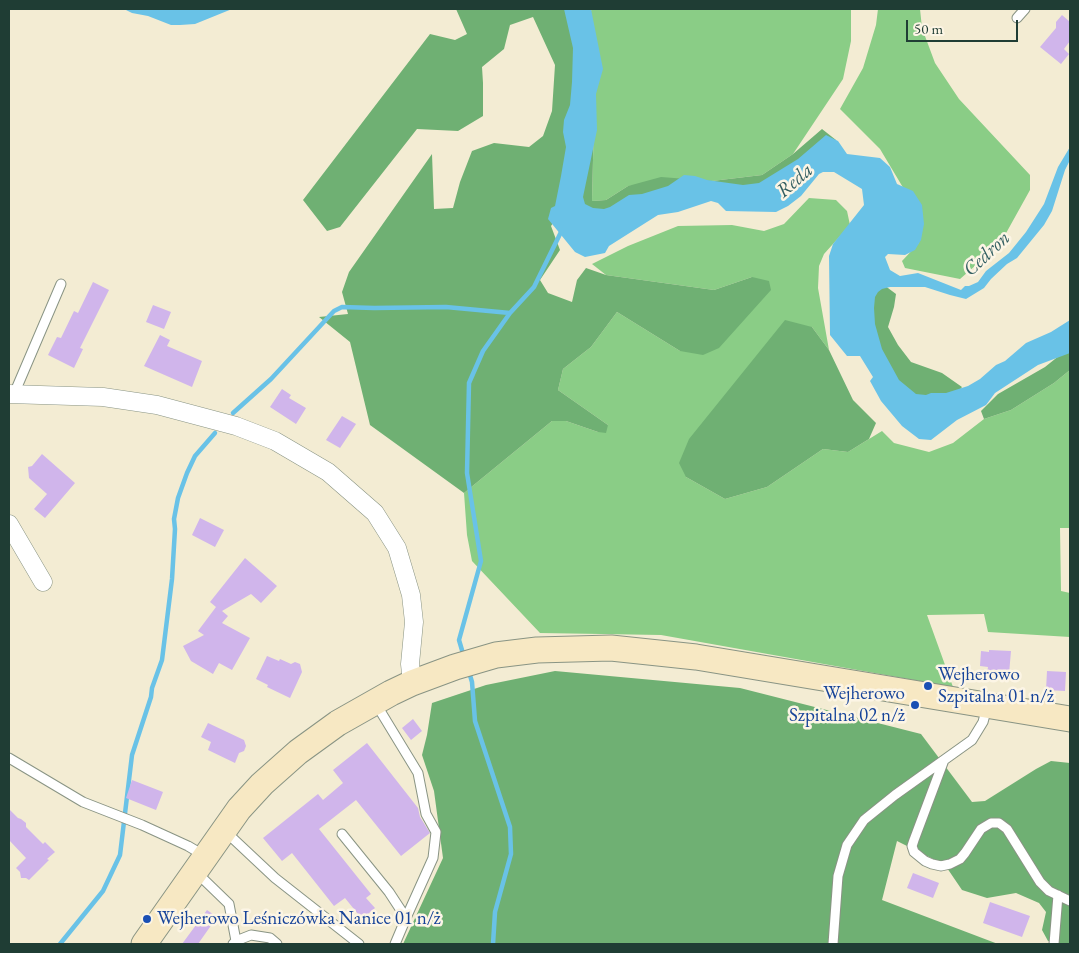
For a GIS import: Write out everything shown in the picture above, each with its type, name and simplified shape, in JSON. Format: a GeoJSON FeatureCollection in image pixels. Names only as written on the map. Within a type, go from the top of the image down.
{"type":"FeatureCollection","features":[{"type":"Feature","properties":{"kind":"street"},"geometry":{"type":"LineString","coordinates":[[11,394],[103,397],[157,405],[236,426],[276,441],[328,472],[375,513],[397,548],[411,595],[414,622],[410,664],[412,683]]}},
{"type":"Feature","properties":{"kind":"street"},"geometry":{"type":"LineString","coordinates":[[9,524],[43,582]]}},
{"type":"Feature","properties":{"kind":"street"},"geometry":{"type":"LineString","coordinates":[[144,944],[239,809],[262,784],[298,752],[338,723],[375,701],[412,683],[455,667],[496,655],[537,650],[610,648],[696,657],[1070,718]]}},
{"type":"Feature","properties":{"kind":"lane"},"geometry":{"type":"LineString","coordinates":[[1017,18],[1025,9]]}},
{"type":"Feature","properties":{"kind":"lane"},"geometry":{"type":"LineString","coordinates":[[11,394],[61,284]]}},
{"type":"Feature","properties":{"kind":"lane"},"geometry":{"type":"LineString","coordinates":[[375,701],[418,773],[426,814],[436,832],[433,858],[395,944]]}},
{"type":"Feature","properties":{"kind":"lane"},"geometry":{"type":"LineString","coordinates":[[832,944],[838,876],[847,845],[864,820],[895,795],[972,740],[982,722],[988,705]]}},
{"type":"Feature","properties":{"kind":"lane"},"geometry":{"type":"LineString","coordinates":[[9,758],[83,802],[142,825],[188,846],[229,904],[234,943],[251,935],[270,938],[277,944]]}},
{"type":"Feature","properties":{"kind":"lane"},"geometry":{"type":"LineString","coordinates":[[944,760],[912,846],[914,852],[932,864],[941,866],[950,864],[960,859],[981,829],[991,824],[999,823],[1007,829],[1040,882],[1049,891],[1070,901]]}},
{"type":"Feature","properties":{"kind":"lane"},"geometry":{"type":"LineString","coordinates":[[224,830],[275,878],[359,944]]}},
{"type":"Feature","properties":{"kind":"lane"},"geometry":{"type":"LineString","coordinates":[[342,834],[389,892],[406,918]]}},
{"type":"Feature","properties":{"kind":"lane"},"geometry":{"type":"LineString","coordinates":[[1054,944],[1058,895]]}},
{"type":"Feature","properties":{"kind":"green space"},"geometry":{"type":"Polygon","coordinates":[[[456,9],[580,9],[594,119],[592,201],[606,200],[628,186],[661,177],[712,181],[762,175],[793,154],[822,129],[836,140],[790,179],[602,217],[565,206],[551,226],[560,250],[540,280],[548,293],[572,302],[577,280],[586,268],[606,275],[714,290],[752,277],[769,281],[771,290],[719,348],[703,355],[680,351],[617,312],[591,347],[563,369],[558,390],[608,425],[606,433],[566,421],[552,421],[464,493],[370,425],[350,342],[319,317],[348,314],[342,292],[349,272],[432,154],[434,209],[453,208],[460,182],[472,151],[494,143],[529,147],[543,136],[552,111],[555,65],[533,17],[510,25],[504,49],[482,67],[483,116],[458,131],[417,129],[340,227],[327,231],[303,200],[430,34],[455,40],[467,34],[456,9]]]}},
{"type":"Feature","properties":{"kind":"green space"},"geometry":{"type":"Polygon","coordinates":[[[597,9],[851,9],[851,41],[843,79],[793,154],[762,175],[712,181],[628,186],[606,200],[592,201],[595,79],[582,12],[597,9]]]}},
{"type":"Feature","properties":{"kind":"green space"},"geometry":{"type":"Polygon","coordinates":[[[878,9],[920,9],[922,28],[935,63],[959,99],[1030,175],[1030,190],[1000,244],[960,279],[905,268],[902,261],[918,244],[923,221],[880,149],[840,109],[863,68],[876,25],[878,9]]]}},
{"type":"Feature","properties":{"kind":"green space"},"geometry":{"type":"Polygon","coordinates":[[[809,198],[836,200],[847,211],[850,225],[824,254],[819,266],[818,288],[829,350],[812,327],[686,477],[725,499],[767,487],[823,449],[848,452],[882,431],[894,443],[929,452],[953,443],[984,419],[1011,410],[1054,383],[1070,370],[1070,528],[1060,528],[1061,591],[1070,593],[1070,637],[988,632],[984,614],[927,615],[953,687],[661,635],[540,633],[472,561],[467,535],[464,493],[552,421],[566,421],[598,432],[608,425],[558,390],[563,369],[591,347],[617,312],[680,351],[752,277],[714,290],[606,275],[592,264],[628,246],[678,226],[732,225],[764,231],[784,224],[809,198]]]}},
{"type":"Feature","properties":{"kind":"green space"},"geometry":{"type":"Polygon","coordinates":[[[864,270],[896,294],[888,327],[898,345],[911,362],[942,373],[962,387],[948,405],[901,414],[848,289],[864,270]]]}},
{"type":"Feature","properties":{"kind":"green space"},"geometry":{"type":"Polygon","coordinates":[[[785,320],[812,327],[829,350],[853,400],[876,423],[869,439],[848,452],[823,449],[767,487],[725,499],[686,477],[679,463],[689,439],[785,320]]]}},
{"type":"Feature","properties":{"kind":"green space"},"geometry":{"type":"Polygon","coordinates":[[[1070,347],[1070,370],[1054,383],[1011,410],[984,419],[981,411],[998,394],[1045,367],[1070,347]]]}},
{"type":"Feature","properties":{"kind":"green space"},"geometry":{"type":"Polygon","coordinates":[[[555,671],[740,688],[921,734],[972,802],[985,801],[1051,761],[1070,763],[1070,944],[1058,944],[1048,941],[1042,930],[1046,912],[1039,903],[1016,893],[987,898],[962,890],[945,865],[897,841],[882,900],[998,944],[403,944],[443,858],[434,791],[422,755],[432,703],[486,685],[555,671]]]}},
{"type":"Feature","properties":{"kind":"water"},"geometry":{"type":"Polygon","coordinates":[[[124,9],[232,9],[195,24],[171,25],[124,9]]]}},
{"type":"Feature","properties":{"kind":"water","name":"Reda"},"geometry":{"type":"Polygon","coordinates":[[[564,9],[591,9],[603,69],[596,94],[597,130],[583,197],[585,204],[593,208],[604,209],[629,195],[642,194],[668,186],[684,175],[743,185],[759,183],[798,159],[826,135],[838,141],[847,154],[880,158],[890,167],[897,184],[913,191],[922,205],[924,224],[921,240],[915,250],[905,255],[888,254],[885,257],[890,270],[900,276],[918,273],[961,290],[965,286],[978,282],[986,271],[1009,253],[1026,232],[1044,204],[1058,167],[1070,147],[1070,160],[1052,211],[1044,225],[1017,258],[1007,264],[984,288],[966,299],[925,287],[890,287],[878,292],[875,297],[874,308],[875,324],[882,349],[899,380],[916,394],[946,393],[968,386],[980,379],[996,365],[1005,361],[1026,343],[1051,332],[1070,320],[1070,353],[1038,365],[995,393],[986,405],[957,420],[931,440],[919,439],[902,426],[881,401],[870,381],[873,377],[860,356],[847,356],[830,335],[829,256],[833,244],[864,205],[862,189],[834,172],[819,174],[801,196],[776,212],[726,211],[718,203],[711,201],[678,212],[658,215],[609,246],[605,253],[585,257],[575,252],[548,219],[551,208],[555,206],[561,176],[566,147],[563,132],[564,120],[570,105],[572,82],[573,48],[564,9]]]}},
{"type":"Feature","properties":{"kind":"building"},"geometry":{"type":"Polygon","coordinates":[[[1062,15],[1070,22],[1070,41],[1064,49],[1069,54],[1061,64],[1040,47],[1056,28],[1056,22],[1062,15]]]}},
{"type":"Feature","properties":{"kind":"building"},"geometry":{"type":"Polygon","coordinates":[[[93,282],[109,290],[80,348],[83,349],[74,368],[48,355],[57,337],[61,338],[74,311],[78,313],[93,282]]]}},
{"type":"Feature","properties":{"kind":"building"},"geometry":{"type":"Polygon","coordinates":[[[153,305],[171,312],[164,329],[146,322],[153,305]]]}},
{"type":"Feature","properties":{"kind":"building"},"geometry":{"type":"Polygon","coordinates":[[[160,335],[170,340],[167,346],[202,361],[192,387],[144,366],[160,335]]]}},
{"type":"Feature","properties":{"kind":"building"},"geometry":{"type":"Polygon","coordinates":[[[282,389],[291,395],[289,398],[306,408],[296,424],[270,407],[282,389]]]}},
{"type":"Feature","properties":{"kind":"building"},"geometry":{"type":"Polygon","coordinates":[[[342,416],[356,424],[340,448],[326,440],[342,416]]]}},
{"type":"Feature","properties":{"kind":"building"},"geometry":{"type":"Polygon","coordinates":[[[42,454],[75,483],[45,518],[34,509],[47,494],[29,478],[28,467],[32,466],[42,454]]]}},
{"type":"Feature","properties":{"kind":"building"},"geometry":{"type":"Polygon","coordinates":[[[200,518],[224,530],[215,547],[192,535],[200,518]]]}},
{"type":"Feature","properties":{"kind":"building"},"geometry":{"type":"Polygon","coordinates":[[[245,558],[277,586],[261,603],[251,594],[222,611],[228,616],[222,623],[250,638],[232,670],[219,663],[213,674],[191,661],[183,646],[204,635],[198,631],[216,607],[210,602],[245,558]]]}},
{"type":"Feature","properties":{"kind":"building"},"geometry":{"type":"Polygon","coordinates":[[[989,650],[1011,651],[1009,674],[987,673],[988,667],[980,666],[981,651],[989,652],[989,650]]]}},
{"type":"Feature","properties":{"kind":"building"},"geometry":{"type":"Polygon","coordinates":[[[267,656],[291,664],[295,662],[300,664],[302,672],[290,698],[267,687],[268,685],[256,679],[267,656]]]}},
{"type":"Feature","properties":{"kind":"building"},"geometry":{"type":"Polygon","coordinates":[[[1047,671],[1066,672],[1065,691],[1046,690],[1047,671]]]}},
{"type":"Feature","properties":{"kind":"building"},"geometry":{"type":"Polygon","coordinates":[[[413,719],[422,731],[411,740],[402,728],[413,719]]]}},
{"type":"Feature","properties":{"kind":"building"},"geometry":{"type":"Polygon","coordinates":[[[208,723],[244,740],[246,746],[244,751],[239,753],[235,763],[208,750],[211,742],[201,737],[208,723]]]}},
{"type":"Feature","properties":{"kind":"building"},"geometry":{"type":"Polygon","coordinates":[[[367,743],[418,808],[420,817],[430,833],[401,856],[356,800],[319,829],[371,894],[366,898],[375,908],[362,919],[345,898],[334,906],[292,853],[282,861],[263,838],[318,794],[323,800],[343,783],[333,770],[367,743]]]}},
{"type":"Feature","properties":{"kind":"building"},"geometry":{"type":"Polygon","coordinates":[[[132,780],[163,792],[156,810],[126,798],[132,780]]]}},
{"type":"Feature","properties":{"kind":"building"},"geometry":{"type":"Polygon","coordinates":[[[9,809],[26,823],[26,827],[43,844],[45,842],[55,852],[29,880],[21,878],[20,872],[16,868],[26,858],[9,840],[9,809]]]}},
{"type":"Feature","properties":{"kind":"building"},"geometry":{"type":"Polygon","coordinates":[[[913,873],[939,883],[933,898],[907,888],[913,873]]]}},
{"type":"Feature","properties":{"kind":"building"},"geometry":{"type":"Polygon","coordinates":[[[990,902],[1030,916],[1022,937],[983,923],[990,902]]]}},
{"type":"Feature","properties":{"kind":"building"},"geometry":{"type":"Polygon","coordinates":[[[207,910],[217,917],[198,944],[182,944],[207,910]]]}},
{"type":"Feature","properties":{"kind":"waterway"},"geometry":{"type":"LineString","coordinates":[[464,657],[459,640],[481,561],[467,473],[469,383],[483,351],[510,313],[534,287],[562,230]]}},
{"type":"Feature","properties":{"kind":"waterway"},"geometry":{"type":"LineString","coordinates":[[233,413],[271,379],[334,311],[342,307],[446,307],[510,313]]}},
{"type":"Feature","properties":{"kind":"waterway"},"geometry":{"type":"LineString","coordinates":[[60,944],[103,891],[120,855],[132,755],[162,660],[172,579],[174,519],[178,498],[195,456],[215,433]]}},
{"type":"Feature","properties":{"kind":"waterway"},"geometry":{"type":"LineString","coordinates":[[469,672],[472,682],[475,721],[510,827],[511,854],[495,912],[493,944]]}},
{"type":"Feature","properties":{"kind":"place","name":"Wejherowo Szpitalna 01 n/ż"},"geometry":{"type":"Point","coordinates":[928,686]}},
{"type":"Feature","properties":{"kind":"place","name":"Wejherowo Szpitalna 02 n/ż"},"geometry":{"type":"Point","coordinates":[915,705]}},
{"type":"Feature","properties":{"kind":"place","name":"Wejherowo Leśniczówka Nanice 01 n/ż"},"geometry":{"type":"Point","coordinates":[147,919]}},
{"type":"Feature","properties":{"kind":"water label","name":"Cedron"},"geometry":{"type":"Point","coordinates":[987,254]}}]}
